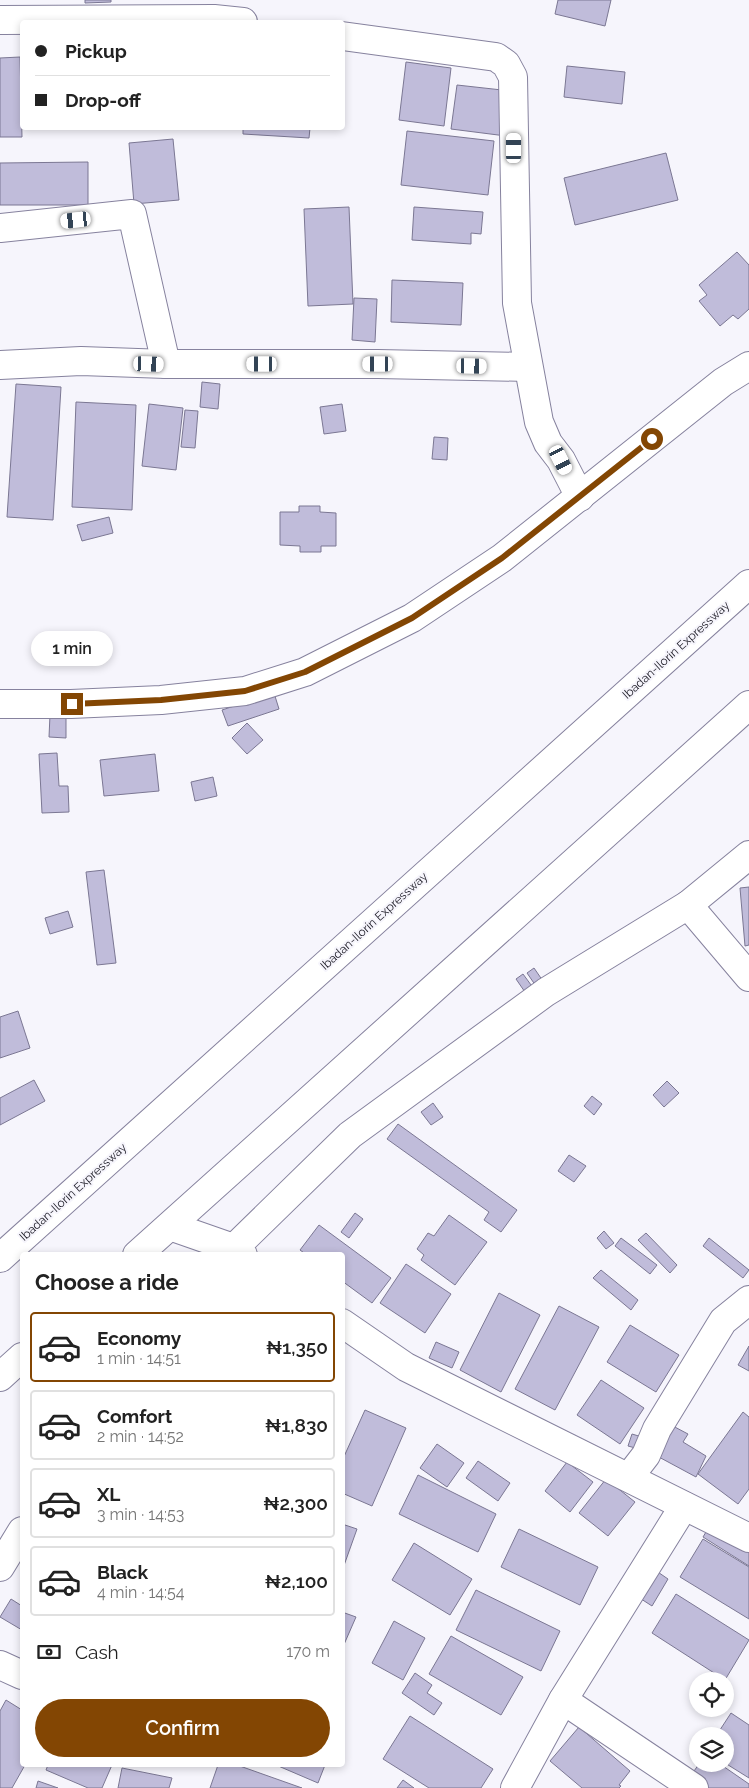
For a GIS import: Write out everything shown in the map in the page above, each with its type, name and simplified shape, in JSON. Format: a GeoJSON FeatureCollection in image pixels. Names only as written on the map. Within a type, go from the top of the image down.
{"type":"FeatureCollection","features":[{"type":"Feature","properties":{"kind":"main road"},"geometry":{"type":"LineString","coordinates":[[0,20],[134,10],[216,9],[239,20]]}},
{"type":"Feature","properties":{"kind":"main road"},"geometry":{"type":"LineString","coordinates":[[345,36],[496,57],[506,64],[513,77],[516,303],[539,422],[548,443],[561,460],[580,497]]}},
{"type":"Feature","properties":{"kind":"main road"},"geometry":{"type":"LineString","coordinates":[[0,228],[132,214],[166,364]]}},
{"type":"Feature","properties":{"kind":"main road"},"geometry":{"type":"LineString","coordinates":[[0,365],[81,361],[166,364],[378,364],[528,367]]}},
{"type":"Feature","properties":{"kind":"main road"},"geometry":{"type":"LineString","coordinates":[[0,704],[72,704],[161,700],[245,691],[305,672],[412,618],[502,558],[723,382],[749,366]]}},
{"type":"Feature","properties":{"kind":"main road","name":"Ibadan-Ilorin Expressway"},"geometry":{"type":"LineString","coordinates":[[0,1258],[749,584]]}},
{"type":"Feature","properties":{"kind":"main road"},"geometry":{"type":"LineString","coordinates":[[140,1252],[749,705]]}},
{"type":"Feature","properties":{"kind":"main road"},"geometry":{"type":"LineString","coordinates":[[236,1252],[350,1135],[546,992],[688,905],[749,855]]}},
{"type":"Feature","properties":{"kind":"main road"},"geometry":{"type":"LineString","coordinates":[[688,905],[749,977]]}},
{"type":"Feature","properties":{"kind":"main road"},"geometry":{"type":"LineString","coordinates":[[170,1226],[233,1252]]}},
{"type":"Feature","properties":{"kind":"main road"},"geometry":{"type":"LineString","coordinates":[[629,1478],[646,1455],[658,1429],[723,1321],[749,1300]]}},
{"type":"Feature","properties":{"kind":"main road"},"geometry":{"type":"LineString","coordinates":[[345,1325],[406,1367],[749,1538]]}},
{"type":"Feature","properties":{"kind":"main road"},"geometry":{"type":"LineString","coordinates":[[0,1377],[20,1359]]}},
{"type":"Feature","properties":{"kind":"main road"},"geometry":{"type":"LineString","coordinates":[[514,1788],[563,1700],[684,1506]]}},
{"type":"Feature","properties":{"kind":"main road"},"geometry":{"type":"LineString","coordinates":[[0,1567],[20,1534]]}},
{"type":"Feature","properties":{"kind":"main road"},"geometry":{"type":"LineString","coordinates":[[0,1664],[20,1674]]}},
{"type":"Feature","properties":{"kind":"main road"},"geometry":{"type":"LineString","coordinates":[[563,1700],[694,1788]]}},
{"type":"Feature","properties":{"kind":"building"},"geometry":{"type":"Polygon","coordinates":[[[85,0],[111,0],[111,2],[85,3],[85,0]]]}},
{"type":"Feature","properties":{"kind":"building"},"geometry":{"type":"Polygon","coordinates":[[[558,0],[611,0],[605,26],[555,14],[558,0]]]}},
{"type":"Feature","properties":{"kind":"building"},"geometry":{"type":"Polygon","coordinates":[[[20,57],[20,130],[22,130],[22,137],[0,137],[0,58],[20,57]]]}},
{"type":"Feature","properties":{"kind":"building"},"geometry":{"type":"Polygon","coordinates":[[[406,62],[451,68],[444,126],[399,120],[406,62]]]}},
{"type":"Feature","properties":{"kind":"building"},"geometry":{"type":"Polygon","coordinates":[[[567,66],[625,72],[622,104],[564,97],[567,66]]]}},
{"type":"Feature","properties":{"kind":"building"},"geometry":{"type":"Polygon","coordinates":[[[457,85],[511,91],[506,136],[451,129],[457,85]]]}},
{"type":"Feature","properties":{"kind":"building"},"geometry":{"type":"Polygon","coordinates":[[[243,130],[310,130],[309,138],[243,134],[243,130]]]}},
{"type":"Feature","properties":{"kind":"building"},"geometry":{"type":"Polygon","coordinates":[[[407,131],[494,141],[488,195],[401,185],[407,131]]]}},
{"type":"Feature","properties":{"kind":"building"},"geometry":{"type":"Polygon","coordinates":[[[173,139],[179,200],[134,204],[129,143],[173,139]]]}},
{"type":"Feature","properties":{"kind":"building"},"geometry":{"type":"Polygon","coordinates":[[[666,153],[678,200],[575,225],[564,178],[666,153]]]}},
{"type":"Feature","properties":{"kind":"building"},"geometry":{"type":"Polygon","coordinates":[[[88,162],[88,205],[0,205],[0,163],[88,162]]]}},
{"type":"Feature","properties":{"kind":"building"},"geometry":{"type":"Polygon","coordinates":[[[349,207],[353,304],[308,306],[304,209],[349,207]]]}},
{"type":"Feature","properties":{"kind":"building"},"geometry":{"type":"Polygon","coordinates":[[[414,207],[483,212],[481,234],[471,233],[471,244],[412,240],[414,207]]]}},
{"type":"Feature","properties":{"kind":"building"},"geometry":{"type":"Polygon","coordinates":[[[737,252],[749,265],[749,309],[738,319],[733,315],[720,326],[699,301],[707,295],[699,285],[737,252]]]}},
{"type":"Feature","properties":{"kind":"building"},"geometry":{"type":"Polygon","coordinates":[[[392,280],[463,283],[461,325],[391,322],[392,280]]]}},
{"type":"Feature","properties":{"kind":"building"},"geometry":{"type":"Polygon","coordinates":[[[354,298],[377,299],[375,342],[352,340],[354,298]]]}},
{"type":"Feature","properties":{"kind":"building"},"geometry":{"type":"Polygon","coordinates":[[[202,382],[220,384],[218,409],[200,407],[202,382]]]}},
{"type":"Feature","properties":{"kind":"building"},"geometry":{"type":"Polygon","coordinates":[[[16,384],[61,387],[53,520],[7,517],[16,384]]]}},
{"type":"Feature","properties":{"kind":"building"},"geometry":{"type":"Polygon","coordinates":[[[76,402],[136,405],[132,510],[72,507],[76,402]]]}},
{"type":"Feature","properties":{"kind":"building"},"geometry":{"type":"Polygon","coordinates":[[[149,404],[183,408],[176,470],[142,466],[149,404]]]}},
{"type":"Feature","properties":{"kind":"building"},"geometry":{"type":"Polygon","coordinates":[[[342,404],[346,431],[324,434],[320,407],[342,404]]]}},
{"type":"Feature","properties":{"kind":"building"},"geometry":{"type":"Polygon","coordinates":[[[185,410],[198,411],[195,448],[181,447],[185,410]]]}},
{"type":"Feature","properties":{"kind":"building"},"geometry":{"type":"Polygon","coordinates":[[[434,437],[448,438],[447,460],[432,459],[434,437]]]}},
{"type":"Feature","properties":{"kind":"building"},"geometry":{"type":"Polygon","coordinates":[[[299,506],[320,506],[320,512],[336,513],[336,546],[321,546],[321,552],[300,552],[300,546],[280,545],[280,512],[299,512],[299,506]]]}},
{"type":"Feature","properties":{"kind":"building"},"geometry":{"type":"Polygon","coordinates":[[[109,517],[113,533],[82,541],[77,525],[109,517]]]}},
{"type":"Feature","properties":{"kind":"building"},"geometry":{"type":"Polygon","coordinates":[[[274,693],[279,709],[228,726],[222,710],[274,693]]]}},
{"type":"Feature","properties":{"kind":"building"},"geometry":{"type":"Polygon","coordinates":[[[50,715],[66,716],[66,738],[49,737],[50,715]]]}},
{"type":"Feature","properties":{"kind":"building"},"geometry":{"type":"Polygon","coordinates":[[[247,723],[263,740],[247,754],[232,738],[247,723]]]}},
{"type":"Feature","properties":{"kind":"building"},"geometry":{"type":"Polygon","coordinates":[[[57,753],[59,786],[68,786],[69,812],[42,813],[39,754],[57,753]]]}},
{"type":"Feature","properties":{"kind":"building"},"geometry":{"type":"Polygon","coordinates":[[[155,754],[159,791],[104,796],[100,760],[155,754]]]}},
{"type":"Feature","properties":{"kind":"building"},"geometry":{"type":"Polygon","coordinates":[[[213,777],[217,796],[195,801],[191,782],[213,777]]]}},
{"type":"Feature","properties":{"kind":"building"},"geometry":{"type":"Polygon","coordinates":[[[104,870],[116,963],[97,965],[86,872],[104,870]]]}},
{"type":"Feature","properties":{"kind":"building"},"geometry":{"type":"Polygon","coordinates":[[[749,887],[749,945],[745,946],[740,888],[749,887]]]}},
{"type":"Feature","properties":{"kind":"building"},"geometry":{"type":"Polygon","coordinates":[[[68,911],[73,927],[50,934],[45,918],[68,911]]]}},
{"type":"Feature","properties":{"kind":"building"},"geometry":{"type":"Polygon","coordinates":[[[534,968],[545,984],[538,989],[527,973],[534,968]]]}},
{"type":"Feature","properties":{"kind":"building"},"geometry":{"type":"Polygon","coordinates":[[[523,974],[534,989],[527,995],[516,979],[523,974]]]}},
{"type":"Feature","properties":{"kind":"building"},"geometry":{"type":"Polygon","coordinates":[[[18,1011],[30,1048],[0,1058],[0,1017],[18,1011]]]}},
{"type":"Feature","properties":{"kind":"building"},"geometry":{"type":"Polygon","coordinates":[[[34,1080],[45,1101],[0,1125],[0,1098],[34,1080]]]}},
{"type":"Feature","properties":{"kind":"building"},"geometry":{"type":"Polygon","coordinates":[[[667,1081],[679,1093],[664,1107],[653,1095],[667,1081]]]}},
{"type":"Feature","properties":{"kind":"building"},"geometry":{"type":"Polygon","coordinates":[[[592,1096],[602,1104],[594,1115],[584,1106],[592,1096]]]}},
{"type":"Feature","properties":{"kind":"building"},"geometry":{"type":"Polygon","coordinates":[[[433,1103],[443,1117],[431,1125],[421,1112],[433,1103]]]}},
{"type":"Feature","properties":{"kind":"building"},"geometry":{"type":"Polygon","coordinates":[[[398,1124],[517,1210],[501,1232],[484,1220],[489,1212],[387,1139],[398,1124]]]}},
{"type":"Feature","properties":{"kind":"building"},"geometry":{"type":"Polygon","coordinates":[[[569,1155],[586,1166],[574,1182],[558,1171],[569,1155]]]}},
{"type":"Feature","properties":{"kind":"building"},"geometry":{"type":"Polygon","coordinates":[[[355,1213],[363,1219],[349,1238],[341,1232],[355,1213]]]}},
{"type":"Feature","properties":{"kind":"building"},"geometry":{"type":"Polygon","coordinates":[[[449,1215],[487,1242],[455,1285],[421,1260],[424,1255],[417,1249],[428,1233],[434,1236],[449,1215]]]}},
{"type":"Feature","properties":{"kind":"building"},"geometry":{"type":"Polygon","coordinates":[[[319,1225],[391,1278],[372,1303],[345,1283],[345,1252],[303,1252],[300,1250],[319,1225]]]}},
{"type":"Feature","properties":{"kind":"building"},"geometry":{"type":"Polygon","coordinates":[[[604,1231],[614,1243],[606,1249],[597,1238],[604,1231]]]}},
{"type":"Feature","properties":{"kind":"building"},"geometry":{"type":"Polygon","coordinates":[[[646,1233],[677,1265],[670,1273],[638,1240],[646,1233]]]}},
{"type":"Feature","properties":{"kind":"building"},"geometry":{"type":"Polygon","coordinates":[[[621,1238],[657,1265],[650,1274],[615,1246],[621,1238]]]}},
{"type":"Feature","properties":{"kind":"building"},"geometry":{"type":"Polygon","coordinates":[[[709,1238],[749,1270],[743,1278],[703,1246],[709,1238]]]}},
{"type":"Feature","properties":{"kind":"building"},"geometry":{"type":"Polygon","coordinates":[[[406,1264],[451,1294],[425,1333],[380,1303],[406,1264]]]}},
{"type":"Feature","properties":{"kind":"building"},"geometry":{"type":"Polygon","coordinates":[[[601,1270],[638,1300],[631,1310],[593,1278],[601,1270]]]}},
{"type":"Feature","properties":{"kind":"building"},"geometry":{"type":"Polygon","coordinates":[[[499,1293],[540,1315],[501,1392],[460,1370],[499,1293]]]}},
{"type":"Feature","properties":{"kind":"building"},"geometry":{"type":"Polygon","coordinates":[[[559,1306],[599,1327],[555,1410],[515,1389],[559,1306]]]}},
{"type":"Feature","properties":{"kind":"building"},"geometry":{"type":"Polygon","coordinates":[[[630,1325],[679,1355],[656,1392],[607,1362],[630,1325]]]}},
{"type":"Feature","properties":{"kind":"building"},"geometry":{"type":"Polygon","coordinates":[[[436,1342],[459,1352],[452,1368],[429,1358],[436,1342]]]}},
{"type":"Feature","properties":{"kind":"building"},"geometry":{"type":"Polygon","coordinates":[[[749,1346],[749,1371],[738,1365],[749,1346]]]}},
{"type":"Feature","properties":{"kind":"building"},"geometry":{"type":"Polygon","coordinates":[[[601,1380],[644,1408],[620,1444],[577,1415],[601,1380]]]}},
{"type":"Feature","properties":{"kind":"building"},"geometry":{"type":"Polygon","coordinates":[[[365,1410],[406,1428],[372,1506],[345,1494],[345,1454],[365,1410]]]}},
{"type":"Feature","properties":{"kind":"building"},"geometry":{"type":"Polygon","coordinates":[[[743,1412],[749,1417],[749,1489],[738,1504],[698,1474],[743,1412]]]}},
{"type":"Feature","properties":{"kind":"building"},"geometry":{"type":"Polygon","coordinates":[[[671,1425],[688,1434],[683,1442],[706,1456],[696,1477],[657,1456],[671,1425]]]}},
{"type":"Feature","properties":{"kind":"building"},"geometry":{"type":"Polygon","coordinates":[[[632,1434],[642,1437],[639,1449],[628,1446],[632,1434]]]}},
{"type":"Feature","properties":{"kind":"building"},"geometry":{"type":"Polygon","coordinates":[[[437,1444],[464,1463],[447,1487],[420,1468],[437,1444]]]}},
{"type":"Feature","properties":{"kind":"building"},"geometry":{"type":"Polygon","coordinates":[[[478,1461],[510,1483],[498,1501],[466,1478],[478,1461]]]}},
{"type":"Feature","properties":{"kind":"building"},"geometry":{"type":"Polygon","coordinates":[[[567,1462],[593,1482],[570,1512],[545,1491],[567,1462]]]}},
{"type":"Feature","properties":{"kind":"building"},"geometry":{"type":"Polygon","coordinates":[[[418,1475],[496,1514],[478,1552],[399,1514],[418,1475]]]}},
{"type":"Feature","properties":{"kind":"building"},"geometry":{"type":"Polygon","coordinates":[[[606,1479],[635,1502],[608,1536],[579,1513],[606,1479]]]}},
{"type":"Feature","properties":{"kind":"building"},"geometry":{"type":"Polygon","coordinates":[[[712,1522],[749,1545],[749,1566],[703,1537],[712,1522]]]}},
{"type":"Feature","properties":{"kind":"building"},"geometry":{"type":"Polygon","coordinates":[[[345,1525],[357,1529],[345,1563],[345,1525]]]}},
{"type":"Feature","properties":{"kind":"building"},"geometry":{"type":"Polygon","coordinates":[[[519,1529],[598,1567],[580,1605],[501,1567],[519,1529]]]}},
{"type":"Feature","properties":{"kind":"building"},"geometry":{"type":"Polygon","coordinates":[[[703,1539],[749,1567],[749,1619],[680,1577],[703,1539]]]}},
{"type":"Feature","properties":{"kind":"building"},"geometry":{"type":"Polygon","coordinates":[[[414,1543],[472,1579],[450,1615],[392,1580],[414,1543]]]}},
{"type":"Feature","properties":{"kind":"building"},"geometry":{"type":"Polygon","coordinates":[[[652,1568],[668,1579],[652,1606],[635,1595],[652,1568]]]}},
{"type":"Feature","properties":{"kind":"building"},"geometry":{"type":"Polygon","coordinates":[[[476,1590],[560,1631],[541,1671],[456,1630],[476,1590]]]}},
{"type":"Feature","properties":{"kind":"building"},"geometry":{"type":"Polygon","coordinates":[[[676,1594],[749,1640],[730,1672],[713,1672],[652,1633],[676,1594]]]}},
{"type":"Feature","properties":{"kind":"building"},"geometry":{"type":"Polygon","coordinates":[[[11,1599],[20,1605],[20,1629],[0,1617],[11,1599]]]}},
{"type":"Feature","properties":{"kind":"building"},"geometry":{"type":"Polygon","coordinates":[[[345,1613],[356,1617],[345,1642],[345,1613]]]}},
{"type":"Feature","properties":{"kind":"building"},"geometry":{"type":"Polygon","coordinates":[[[394,1621],[425,1638],[403,1680],[372,1663],[394,1621]]]}},
{"type":"Feature","properties":{"kind":"building"},"geometry":{"type":"Polygon","coordinates":[[[451,1636],[523,1677],[501,1715],[429,1674],[451,1636]]]}},
{"type":"Feature","properties":{"kind":"building"},"geometry":{"type":"Polygon","coordinates":[[[415,1673],[432,1685],[427,1693],[442,1703],[434,1715],[402,1693],[415,1673]]]}},
{"type":"Feature","properties":{"kind":"building"},"geometry":{"type":"Polygon","coordinates":[[[6,1700],[20,1709],[20,1767],[24,1767],[12,1788],[0,1788],[0,1711],[6,1700]]]}},
{"type":"Feature","properties":{"kind":"building"},"geometry":{"type":"Polygon","coordinates":[[[734,1715],[749,1725],[749,1778],[734,1769],[734,1727],[722,1727],[728,1717],[734,1717],[734,1715]]]}},
{"type":"Feature","properties":{"kind":"building"},"geometry":{"type":"Polygon","coordinates":[[[410,1716],[493,1769],[481,1788],[429,1788],[383,1759],[410,1716]]]}},
{"type":"Feature","properties":{"kind":"building"},"geometry":{"type":"Polygon","coordinates":[[[579,1727],[630,1771],[619,1785],[621,1786],[619,1788],[582,1788],[550,1761],[579,1727]]]}},
{"type":"Feature","properties":{"kind":"building"},"geometry":{"type":"Polygon","coordinates":[[[47,1767],[111,1767],[102,1788],[88,1788],[46,1770],[47,1767]]]}},
{"type":"Feature","properties":{"kind":"building"},"geometry":{"type":"Polygon","coordinates":[[[217,1767],[243,1767],[302,1788],[210,1788],[217,1767]]]}},
{"type":"Feature","properties":{"kind":"building"},"geometry":{"type":"Polygon","coordinates":[[[281,1767],[324,1767],[318,1783],[281,1767]]]}},
{"type":"Feature","properties":{"kind":"building"},"geometry":{"type":"Polygon","coordinates":[[[122,1768],[172,1778],[169,1788],[118,1788],[122,1768]]]}},
{"type":"Feature","properties":{"kind":"building"},"geometry":{"type":"Polygon","coordinates":[[[693,1772],[732,1772],[749,1784],[749,1788],[703,1788],[689,1778],[693,1772]]]}},
{"type":"Feature","properties":{"kind":"building"},"geometry":{"type":"Polygon","coordinates":[[[403,1780],[414,1788],[397,1788],[403,1780]]]}},
{"type":"Feature","properties":{"kind":"building"},"geometry":{"type":"Polygon","coordinates":[[[38,1781],[58,1788],[36,1788],[38,1781]]]}},
{"type":"Feature","properties":{"kind":"route"},"geometry":{"type":"LineString","coordinates":[[72,704],[161,700],[245,691],[305,672],[412,618],[502,558],[652,439]]}}]}
